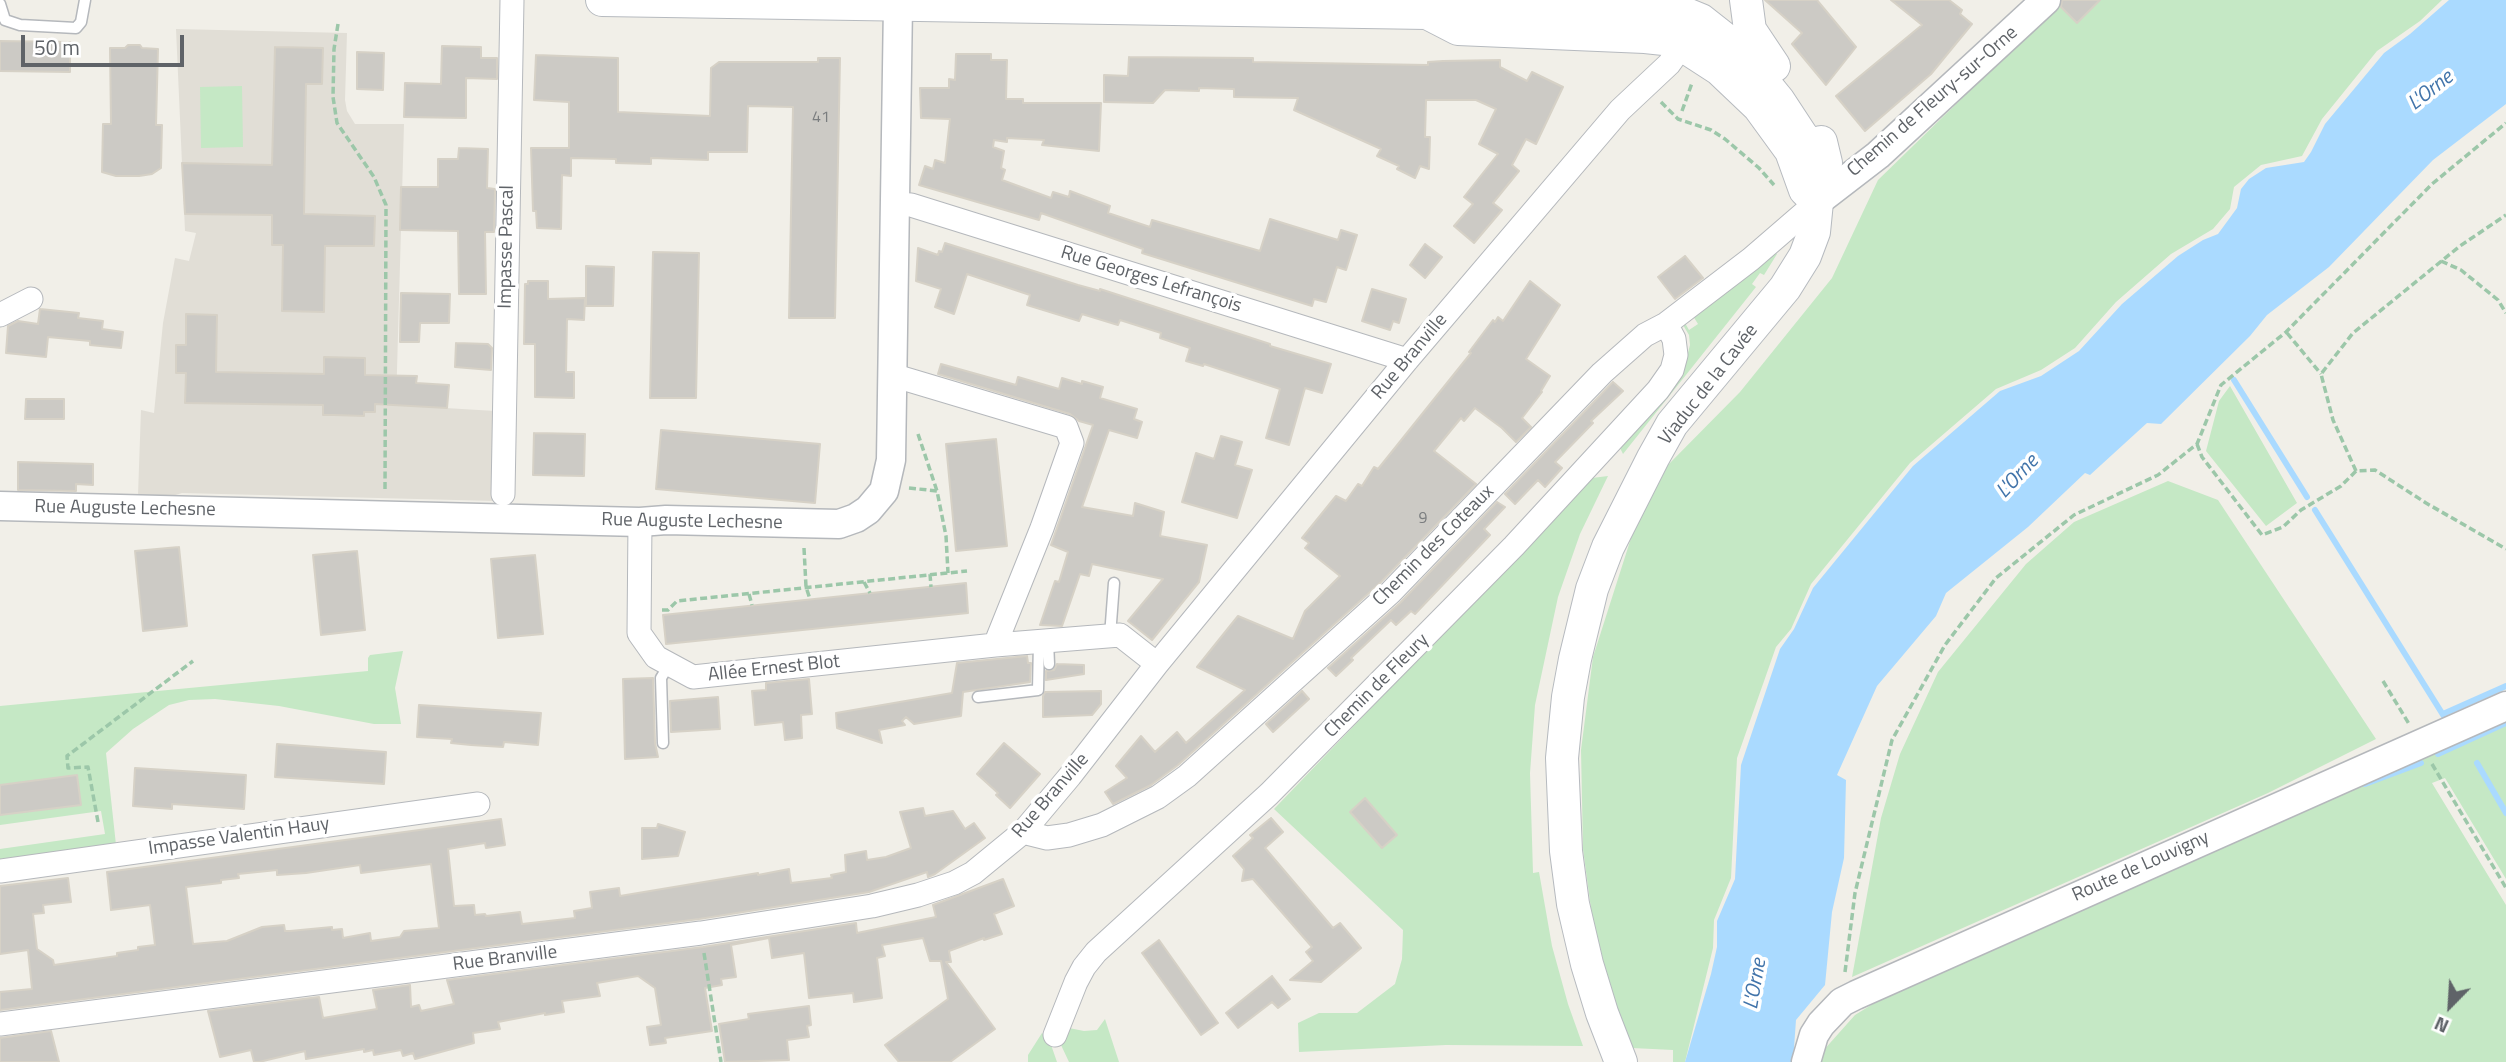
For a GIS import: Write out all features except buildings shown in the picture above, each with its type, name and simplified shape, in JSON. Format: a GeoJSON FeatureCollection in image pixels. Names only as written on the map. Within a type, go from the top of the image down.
{"type":"FeatureCollection","features":[{"type":"Feature","properties":{"kind":"main road"},"geometry":{"type":"LineString","coordinates":[[602,0],[1039,3],[1427,13],[1466,5],[1525,12],[1664,39],[1687,60],[1719,69],[1759,107],[1791,151],[1805,190],[1817,202]]}},
{"type":"Feature","properties":{"kind":"main road"},"geometry":{"type":"LineString","coordinates":[[1525,12],[1708,10],[1725,37],[1744,57],[1802,136],[1826,163]]}},
{"type":"Feature","properties":{"kind":"main road"},"geometry":{"type":"LineString","coordinates":[[1748,12],[1757,43],[1817,127],[1826,163]]}},
{"type":"Feature","properties":{"kind":"main road","name":"Viaduc de la Cavée"},"geometry":{"type":"LineString","coordinates":[[1620,1062],[1587,964],[1573,904],[1566,851],[1562,781],[1568,697],[1583,624],[1608,547],[1626,507],[1672,424],[1786,288],[1805,256],[1814,232],[1817,202],[1826,163]]}},
{"type":"Feature","properties":{"kind":"street","name":"Impasse Pascal"},"geometry":{"type":"LineString","coordinates":[[503,494],[512,0]]}},
{"type":"Feature","properties":{"kind":"street","name":"Chemin de Fleury-sur-Orne"},"geometry":{"type":"LineString","coordinates":[[1817,202],[1872,160],[1937,104],[2046,0]]}},
{"type":"Feature","properties":{"kind":"street","name":"Rue Auguste Lechesne"},"geometry":{"type":"LineString","coordinates":[[0,506],[640,522],[666,520],[839,524],[856,518],[878,502],[884,491],[891,460],[898,2]]}},
{"type":"Feature","properties":{"kind":"street","name":"Rue Branville"},"geometry":{"type":"LineString","coordinates":[[0,1024],[701,933],[872,906],[954,884],[973,873],[1023,832],[1407,360],[1620,110],[1668,64],[1687,60],[1708,10]]}},
{"type":"Feature","properties":{"kind":"street","name":"Chemin des Coteaux"},"geometry":{"type":"LineString","coordinates":[[1023,832],[1047,838],[1069,835],[1102,825],[1158,797],[1187,776],[1390,593],[1602,373],[1645,335],[1666,324],[1751,259],[1817,202]]}},
{"type":"Feature","properties":{"kind":"street","name":"Rue Georges Lefrançois"},"geometry":{"type":"LineString","coordinates":[[895,204],[911,205],[1407,360]]}},
{"type":"Feature","properties":{"kind":"street"},"geometry":{"type":"LineString","coordinates":[[0,315],[31,299]]}},
{"type":"Feature","properties":{"kind":"street","name":"Chemin de Fleury"},"geometry":{"type":"LineString","coordinates":[[1055,1035],[1076,982],[1096,952],[1269,794],[1514,546],[1658,390],[1672,370],[1676,355],[1674,339],[1666,324]]}},
{"type":"Feature","properties":{"kind":"street"},"geometry":{"type":"LineString","coordinates":[[892,375],[1066,427],[1072,443],[1042,528],[995,645]]}},
{"type":"Feature","properties":{"kind":"street","name":"Allée Ernest Blot"},"geometry":{"type":"LineString","coordinates":[[640,522],[639,633],[656,657],[693,677],[995,645],[1120,635],[1157,664]]}},
{"type":"Feature","properties":{"kind":"street","name":"Route de Louvigny"},"geometry":{"type":"LineString","coordinates":[[1807,1062],[1814,1035],[1821,1024],[1849,999],[2506,705]]}},
{"type":"Feature","properties":{"kind":"street","name":"Impasse Valentin Hauy"},"geometry":{"type":"LineString","coordinates":[[0,870],[478,804]]}},
{"type":"Feature","properties":{"kind":"lane"},"geometry":{"type":"LineString","coordinates":[[0,4],[5,20],[20,25],[76,28],[81,22],[85,0]]}},
{"type":"Feature","properties":{"kind":"lane"},"geometry":{"type":"LineString","coordinates":[[1110,636],[1114,583]]}},
{"type":"Feature","properties":{"kind":"lane"},"geometry":{"type":"LineString","coordinates":[[1043,641],[1049,664]]}},
{"type":"Feature","properties":{"kind":"lane"},"geometry":{"type":"LineString","coordinates":[[978,697],[1038,690],[1043,641]]}},
{"type":"Feature","properties":{"kind":"lane"},"geometry":{"type":"LineString","coordinates":[[663,743],[661,678],[669,665]]}},
{"type":"Feature","properties":{"kind":"path"},"geometry":{"type":"LineString","coordinates":[[338,24],[332,97],[337,123],[374,177],[386,205],[384,501]]}},
{"type":"Feature","properties":{"kind":"path"},"geometry":{"type":"LineString","coordinates":[[1682,111],[1693,80],[1687,60]]}},
{"type":"Feature","properties":{"kind":"path"},"geometry":{"type":"LineString","coordinates":[[1646,85],[1678,119],[1711,130],[1725,139],[1759,168],[1780,193]]}},
{"type":"Feature","properties":{"kind":"path"},"geometry":{"type":"LineString","coordinates":[[1843,985],[1856,893],[1892,740],[1945,645],[1996,578],[2074,515],[2158,475],[2197,444],[2221,385],[2286,332],[2432,184],[2506,122]]}},
{"type":"Feature","properties":{"kind":"path"},"geometry":{"type":"LineString","coordinates":[[2321,374],[2353,333],[2460,246],[2506,215]]}},
{"type":"Feature","properties":{"kind":"path"},"geometry":{"type":"LineString","coordinates":[[2441,261],[2461,270],[2498,300],[2506,313]]}},
{"type":"Feature","properties":{"kind":"path"},"geometry":{"type":"LineString","coordinates":[[2286,332],[2321,374],[2333,420],[2356,471]]}},
{"type":"Feature","properties":{"kind":"path"},"geometry":{"type":"LineString","coordinates":[[916,429],[937,491],[946,536],[948,573]]}},
{"type":"Feature","properties":{"kind":"path"},"geometry":{"type":"LineString","coordinates":[[2197,444],[2202,457],[2262,535],[2283,527],[2301,510],[2341,486],[2356,471],[2375,470],[2506,549]]}},
{"type":"Feature","properties":{"kind":"path"},"geometry":{"type":"LineString","coordinates":[[900,488],[937,491]]}},
{"type":"Feature","properties":{"kind":"path"},"geometry":{"type":"LineString","coordinates":[[804,535],[806,587],[810,599]]}},
{"type":"Feature","properties":{"kind":"path"},"geometry":{"type":"LineString","coordinates":[[639,609],[668,610],[677,601],[967,570]]}},
{"type":"Feature","properties":{"kind":"path"},"geometry":{"type":"LineString","coordinates":[[930,574],[931,587]]}},
{"type":"Feature","properties":{"kind":"path"},"geometry":{"type":"LineString","coordinates":[[864,582],[870,593]]}},
{"type":"Feature","properties":{"kind":"path"},"geometry":{"type":"LineString","coordinates":[[749,594],[752,605]]}},
{"type":"Feature","properties":{"kind":"path"},"geometry":{"type":"LineString","coordinates":[[98,822],[88,767],[68,768],[67,756],[193,662]]}},
{"type":"Feature","properties":{"kind":"path"},"geometry":{"type":"LineString","coordinates":[[2383,681],[2506,888]]}},
{"type":"Feature","properties":{"kind":"path"},"geometry":{"type":"LineString","coordinates":[[701,933],[721,1062]]}},
{"type":"Feature","properties":{"kind":"shaded area"},"geometry":{"type":"Polygon","coordinates":[[[176,29],[347,33],[345,100],[347,111],[355,124],[404,124],[396,405],[495,411],[495,501],[182,493],[172,496],[138,495],[141,410],[154,413],[163,323],[175,258],[189,261],[196,233],[185,231],[176,29]]]}},
{"type":"Feature","properties":{"kind":"green space"},"geometry":{"type":"Polygon","coordinates":[[[2063,0],[2442,0],[2420,21],[2377,51],[2322,119],[2302,156],[2261,165],[2234,187],[2230,209],[2213,229],[2171,254],[2116,302],[2075,348],[2041,370],[1996,389],[1910,463],[1811,584],[1791,629],[1776,647],[1737,758],[1731,878],[1714,920],[1713,948],[1685,1062],[1673,1062],[1673,1050],[1632,1048],[1611,992],[1592,916],[1583,849],[1581,750],[1593,657],[1632,535],[1665,468],[1740,392],[1832,278],[1878,180],[2063,0]]]}},
{"type":"Feature","properties":{"kind":"green space"},"geometry":{"type":"Polygon","coordinates":[[[242,86],[243,147],[201,148],[200,87],[242,86]]]}},
{"type":"Feature","properties":{"kind":"green space"},"geometry":{"type":"Polygon","coordinates":[[[1775,252],[1777,254],[1764,275],[1760,273],[1752,284],[1756,287],[1623,454],[1619,446],[1684,368],[1690,345],[1689,335],[1683,325],[1685,323],[1689,330],[1698,324],[1693,316],[1775,252]]]}},
{"type":"Feature","properties":{"kind":"green space"},"geometry":{"type":"Polygon","coordinates":[[[2230,386],[2297,503],[2266,526],[2206,451],[2219,401],[2230,386]]]}},
{"type":"Feature","properties":{"kind":"green space"},"geometry":{"type":"Polygon","coordinates":[[[1608,476],[1580,534],[1558,597],[1535,705],[1530,773],[1533,873],[1539,872],[1552,946],[1583,1046],[1446,1045],[1299,1052],[1298,1023],[1319,1013],[1357,1013],[1395,984],[1402,959],[1403,930],[1274,809],[1592,478],[1608,476]]]}},
{"type":"Feature","properties":{"kind":"green space"},"geometry":{"type":"Polygon","coordinates":[[[2168,481],[2218,500],[2376,739],[2268,793],[1852,977],[1881,818],[1900,754],[1938,672],[2026,564],[2074,522],[2168,481]]]}},
{"type":"Feature","properties":{"kind":"green space"},"geometry":{"type":"Polygon","coordinates":[[[403,651],[395,688],[401,724],[374,724],[279,706],[215,699],[189,700],[169,705],[133,729],[106,753],[116,845],[0,859],[0,849],[105,834],[101,811],[0,825],[0,706],[368,671],[370,655],[403,651]]]}},
{"type":"Feature","properties":{"kind":"green space"},"geometry":{"type":"Polygon","coordinates":[[[2506,714],[2506,879],[2445,778],[2432,783],[2506,905],[2506,1062],[1822,1062],[1822,1052],[1855,1015],[1915,978],[2506,714]]]}},
{"type":"Feature","properties":{"kind":"green space"},"geometry":{"type":"Polygon","coordinates":[[[1105,1019],[1119,1062],[1069,1062],[1061,1045],[1061,1033],[1069,1028],[1097,1030],[1105,1019]]]}},
{"type":"Feature","properties":{"kind":"green space"},"geometry":{"type":"Polygon","coordinates":[[[1042,1033],[1049,1039],[1057,1062],[1028,1062],[1028,1055],[1042,1033]]]}},
{"type":"Feature","properties":{"kind":"water","name":"L'Orne"},"geometry":{"type":"Polygon","coordinates":[[[2449,0],[2506,0],[2506,104],[2433,160],[2329,267],[2267,315],[2250,336],[2161,424],[2147,423],[2090,475],[2085,473],[2028,527],[1946,593],[1936,616],[1877,686],[1837,775],[1846,780],[1844,858],[1832,912],[1825,985],[1796,1020],[1793,1062],[1685,1062],[1711,974],[1717,947],[1717,921],[1735,879],[1741,765],[1780,649],[1794,629],[1813,588],[1913,466],[2000,391],[2041,376],[2079,351],[2122,304],[2178,256],[2218,234],[2237,208],[2241,189],[2249,179],[2266,168],[2304,162],[2325,124],[2384,53],[2449,0]]]}},
{"type":"Feature","properties":{"kind":"waterway"},"geometry":{"type":"LineString","coordinates":[[2234,380],[2307,497]]}},
{"type":"Feature","properties":{"kind":"waterway"},"geometry":{"type":"LineString","coordinates":[[2315,510],[2445,718]]}},
{"type":"Feature","properties":{"kind":"waterway"},"geometry":{"type":"LineString","coordinates":[[2443,714],[2506,686]]}},
{"type":"Feature","properties":{"kind":"waterway"},"geometry":{"type":"LineString","coordinates":[[2438,754],[2506,723]]}},
{"type":"Feature","properties":{"kind":"waterway"},"geometry":{"type":"LineString","coordinates":[[2365,784],[2421,763]]}},
{"type":"Feature","properties":{"kind":"waterway"},"geometry":{"type":"LineString","coordinates":[[2477,763],[2506,813]]}}]}
